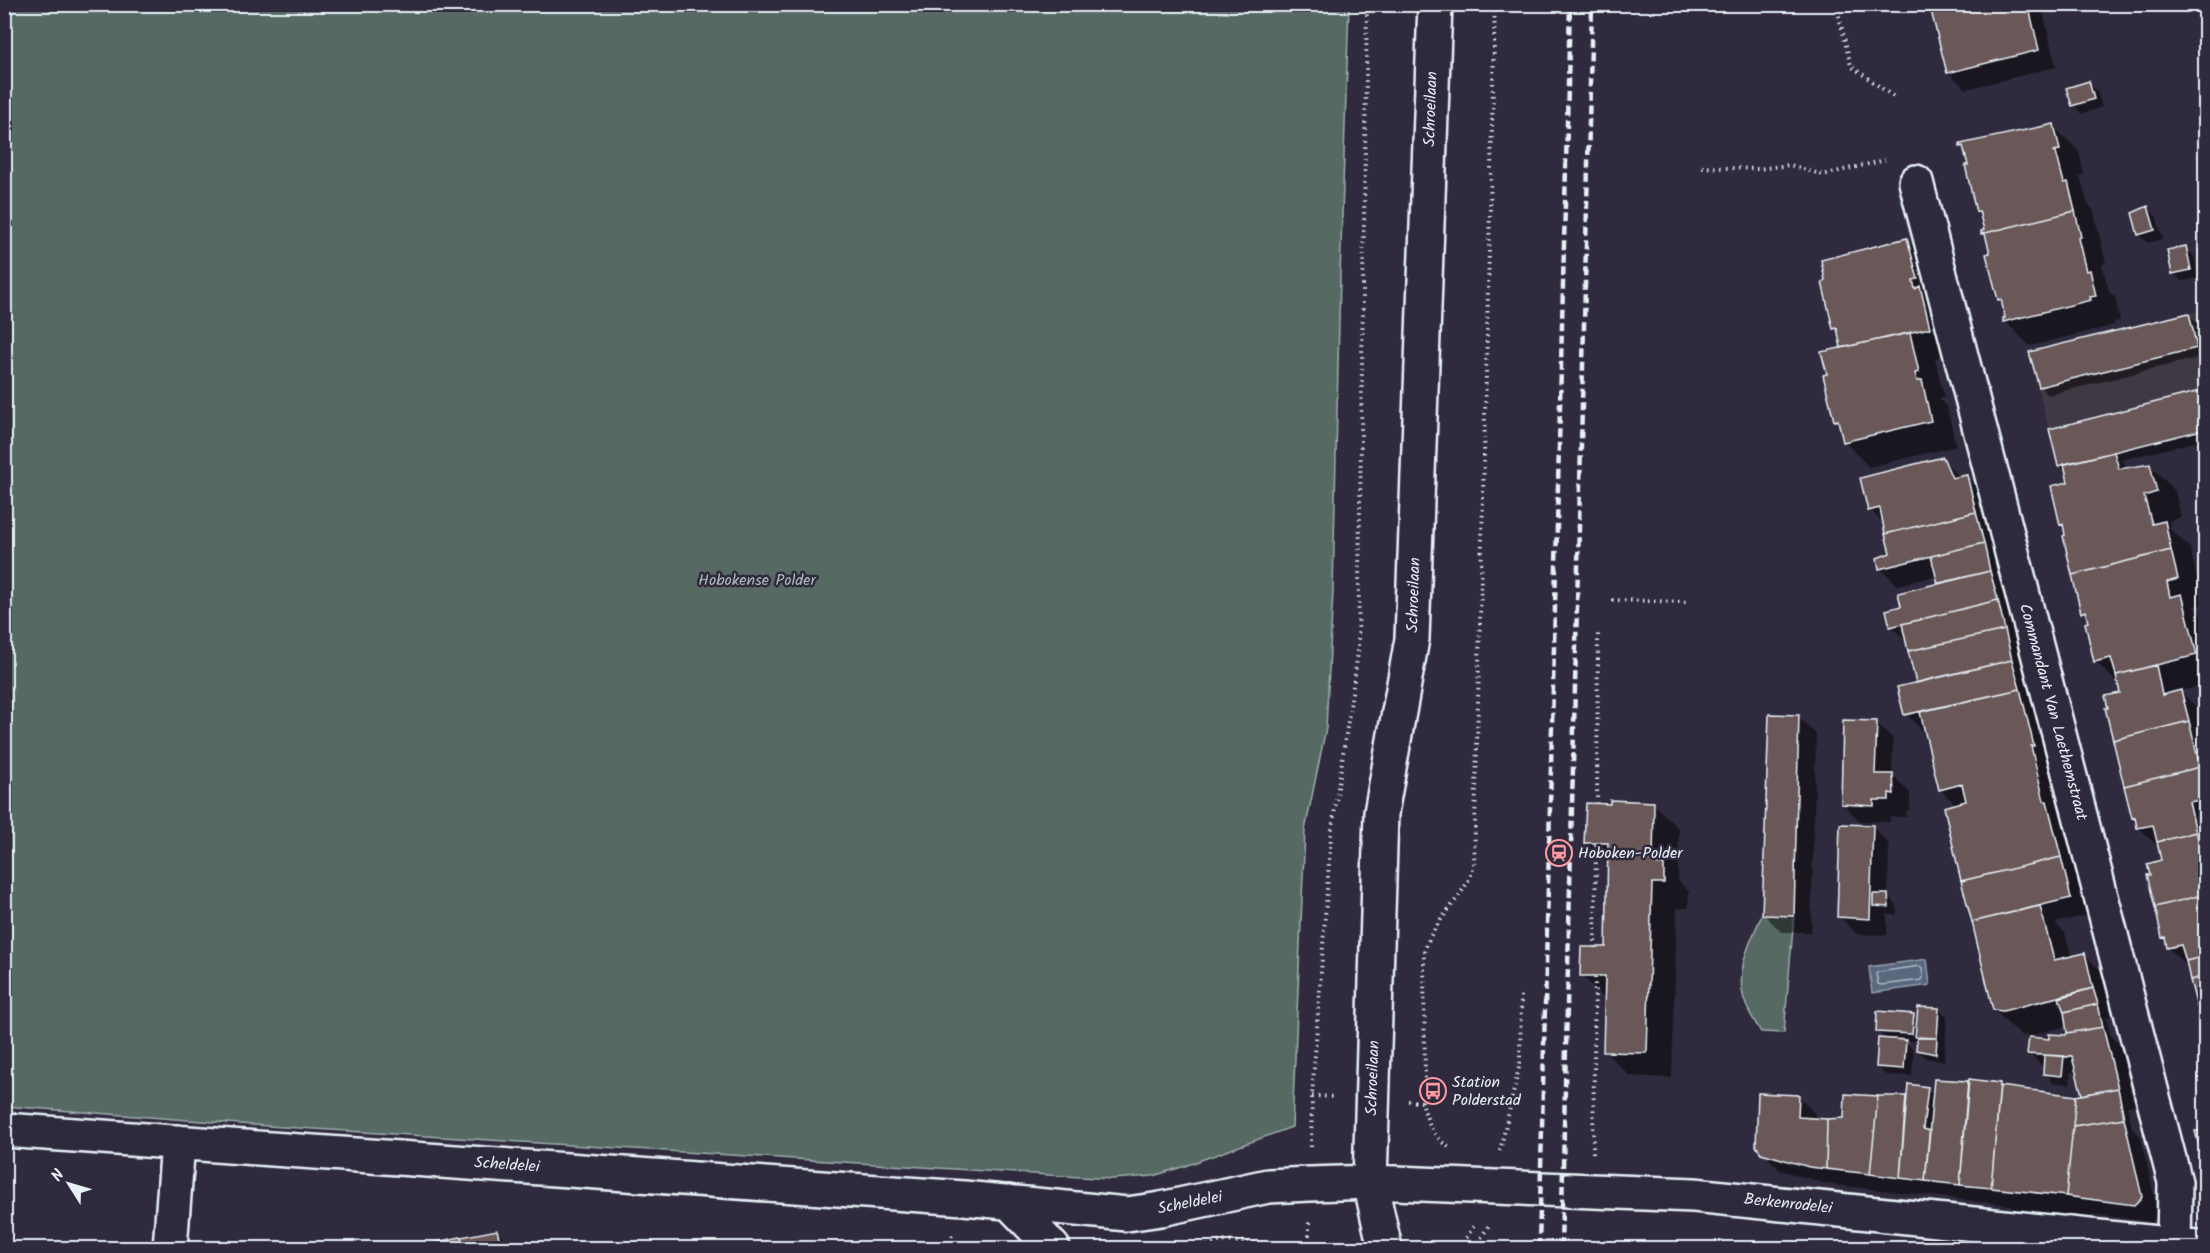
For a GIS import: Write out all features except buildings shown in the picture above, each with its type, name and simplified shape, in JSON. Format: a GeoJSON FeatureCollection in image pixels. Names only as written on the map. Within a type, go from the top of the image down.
{"type":"FeatureCollection","features":[{"type":"Feature","properties":{"kind":"street","name":"Schroeilaan"},"geometry":{"type":"LineString","coordinates":[[1385,1248],[1370,1182],[1381,813],[1412,639],[1435,4]]}},
{"type":"Feature","properties":{"kind":"street","name":"Commandant Van Laethemstraat"},"geometry":{"type":"LineString","coordinates":[[1916,182],[2175,1182],[2185,1247]]}},
{"type":"Feature","properties":{"kind":"street","name":"Scheldelei"},"geometry":{"type":"LineString","coordinates":[[4,1130],[1009,1202],[1127,1214],[1268,1186],[1370,1182]]}},
{"type":"Feature","properties":{"kind":"street"},"geometry":{"type":"LineString","coordinates":[[170,1248],[178,1142]]}},
{"type":"Feature","properties":{"kind":"street","name":"Berkenrodelei"},"geometry":{"type":"LineString","coordinates":[[1370,1182],[1694,1195],[2185,1247]]}},
{"type":"Feature","properties":{"kind":"street"},"geometry":{"type":"LineString","coordinates":[[1009,1202],[1053,1248]]}},
{"type":"Feature","properties":{"kind":"path"},"geometry":{"type":"LineString","coordinates":[[1309,1247],[1312,1095],[1331,835],[1358,653],[1367,4]]}},
{"type":"Feature","properties":{"kind":"path"},"geometry":{"type":"LineString","coordinates":[[1453,1149],[1443,1143],[1429,1127],[1422,1102],[1425,1084],[1424,953],[1428,939],[1469,882],[1474,867],[1495,4]]}},
{"type":"Feature","properties":{"kind":"path"},"geometry":{"type":"LineString","coordinates":[[1836,4],[1851,66],[1894,97]]}},
{"type":"Feature","properties":{"kind":"path"},"geometry":{"type":"LineString","coordinates":[[1702,167],[1758,170],[1790,165],[1823,175],[1888,159]]}},
{"type":"Feature","properties":{"kind":"path"},"geometry":{"type":"LineString","coordinates":[[1612,600],[1690,602]]}},
{"type":"Feature","properties":{"kind":"path"},"geometry":{"type":"LineString","coordinates":[[1597,804],[1598,631]]}},
{"type":"Feature","properties":{"kind":"path"},"geometry":{"type":"LineString","coordinates":[[1595,948],[1596,843]]}},
{"type":"Feature","properties":{"kind":"path"},"geometry":{"type":"LineString","coordinates":[[1593,1154],[1595,976]]}},
{"type":"Feature","properties":{"kind":"path"},"geometry":{"type":"LineString","coordinates":[[1498,1161],[1520,1063],[1521,992]]}},
{"type":"Feature","properties":{"kind":"path"},"geometry":{"type":"LineString","coordinates":[[1312,1095],[1422,1102]]}},
{"type":"Feature","properties":{"kind":"path"},"geometry":{"type":"LineString","coordinates":[[1201,1248],[1221,1241],[1354,1248]]}},
{"type":"Feature","properties":{"kind":"shaded area"},"geometry":{"type":"Polygon","coordinates":[[[2205,309],[2205,429],[2058,466],[2029,352],[2205,309]]]}},
{"type":"Feature","properties":{"kind":"green space","name":"Hobokense Polder"},"geometry":{"type":"Polygon","coordinates":[[[4,5],[1349,5],[1333,591],[1326,728],[1305,830],[1292,1127],[1153,1176],[1112,1179],[267,1126],[5,1106],[4,5]]]}},
{"type":"Feature","properties":{"kind":"green space"},"geometry":{"type":"Polygon","coordinates":[[[1762,915],[1794,916],[1784,1033],[1761,1032],[1748,1010],[1742,991],[1742,968],[1762,915]]]}},
{"type":"Feature","properties":{"kind":"water"},"geometry":{"type":"Polygon","coordinates":[[[1927,959],[1930,985],[1872,993],[1869,967],[1927,959]]]}},
{"type":"Feature","properties":{"kind":"railway"},"geometry":{"type":"LineString","coordinates":[[1539,1248],[1570,4]]}},
{"type":"Feature","properties":{"kind":"railway"},"geometry":{"type":"LineString","coordinates":[[1561,1248],[1592,4]]}},
{"type":"Feature","properties":{"kind":"place","name":"Hoboken-Polder"},"geometry":{"type":"Point","coordinates":[1559,853]}},
{"type":"Feature","properties":{"kind":"place","name":"Station Polderstad"},"geometry":{"type":"Point","coordinates":[1433,1091]}}]}
